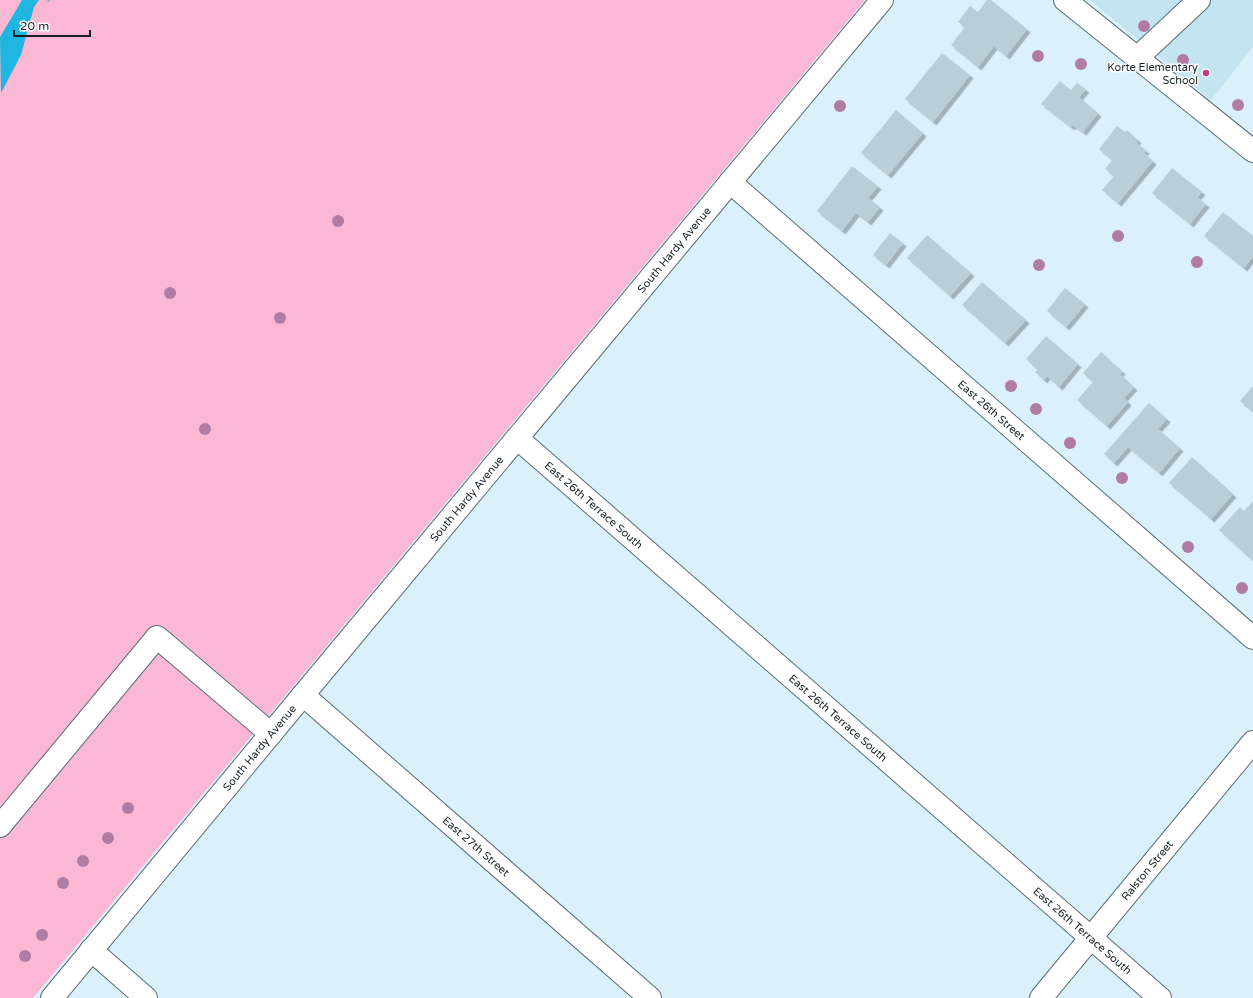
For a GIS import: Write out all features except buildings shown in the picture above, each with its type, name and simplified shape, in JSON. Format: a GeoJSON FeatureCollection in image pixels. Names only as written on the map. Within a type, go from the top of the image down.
{"type":"FeatureCollection","features":[{"type":"Feature","properties":{"kind":"street","name":"South Hardy Avenue"},"geometry":{"type":"LineString","coordinates":[[52,998],[516,438],[882,0]]}},
{"type":"Feature","properties":{"kind":"street"},"geometry":{"type":"LineString","coordinates":[[1065,0],[1253,151]]}},
{"type":"Feature","properties":{"kind":"street"},"geometry":{"type":"LineString","coordinates":[[1137,58],[1199,0]]}},
{"type":"Feature","properties":{"kind":"street","name":"East 26th Street"},"geometry":{"type":"LineString","coordinates":[[730,182],[1253,638]]}},
{"type":"Feature","properties":{"kind":"street","name":"East 26th Terrace South"},"geometry":{"type":"LineString","coordinates":[[516,438],[1160,998]]}},
{"type":"Feature","properties":{"kind":"street"},"geometry":{"type":"LineString","coordinates":[[0,826],[157,637],[271,734]]}},
{"type":"Feature","properties":{"kind":"street","name":"East 27th Street"},"geometry":{"type":"LineString","coordinates":[[303,695],[650,998]]}},
{"type":"Feature","properties":{"kind":"street","name":"Ralston Street"},"geometry":{"type":"LineString","coordinates":[[1041,998],[1253,742]]}},
{"type":"Feature","properties":{"kind":"street"},"geometry":{"type":"LineString","coordinates":[[92,950],[146,998]]}},
{"type":"Feature","properties":{"kind":"shaded area"},"geometry":{"type":"Polygon","coordinates":[[[0,0],[865,0],[33,998],[0,998],[0,0]]]}},
{"type":"Feature","properties":{"kind":"shaded area","name":"Korte Elementary School"},"geometry":{"type":"Polygon","coordinates":[[[1090,0],[1253,0],[1253,47],[1211,100],[1090,0]]]}},
{"type":"Feature","properties":{"kind":"water"},"geometry":{"type":"Polygon","coordinates":[[[22,0],[39,0],[34,7],[21,55],[1,93],[0,37],[22,0]]]}},
{"type":"Feature","properties":{"kind":"place","name":"Korte Elementary School"},"geometry":{"type":"Point","coordinates":[1206,73]}}]}
